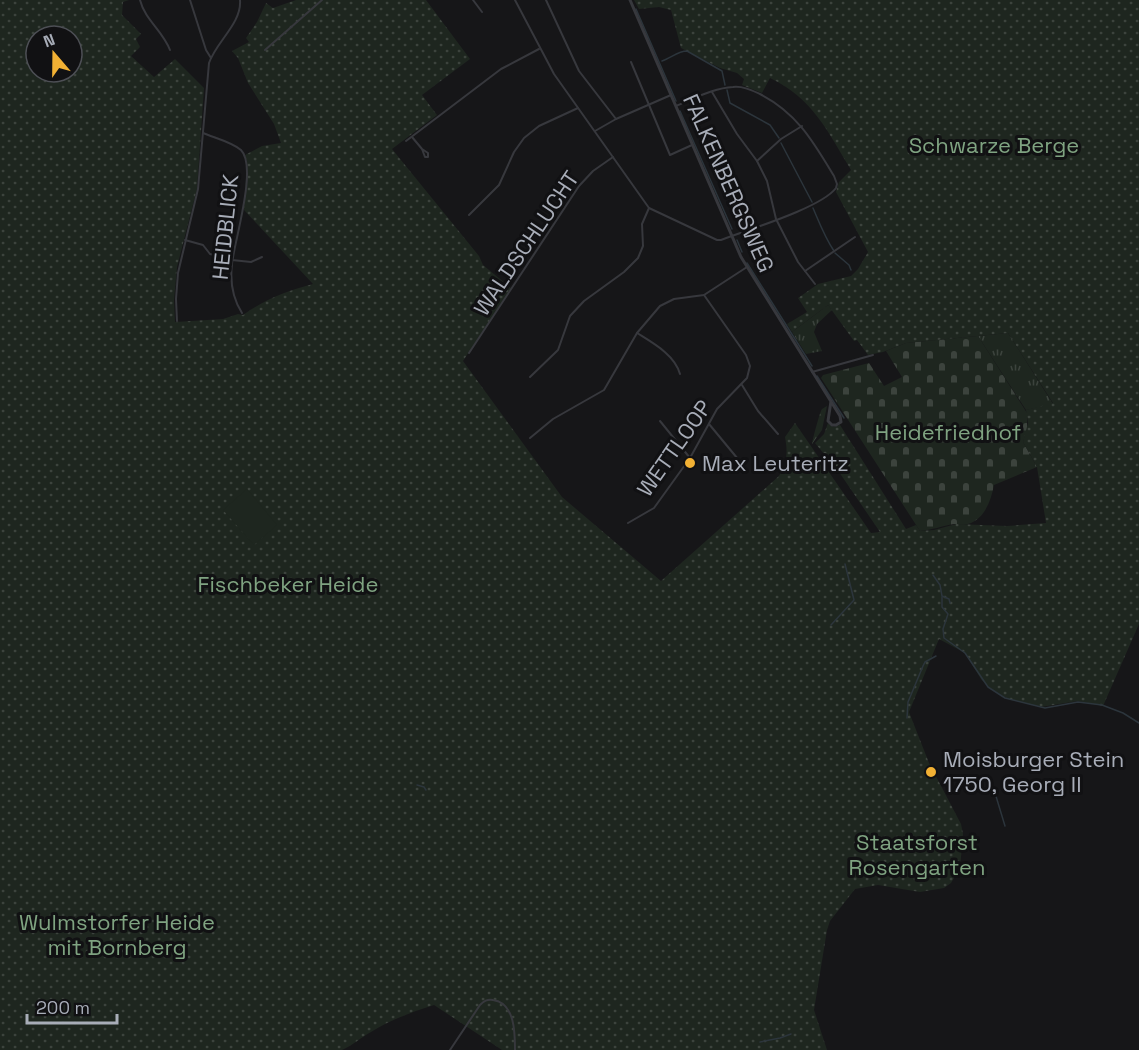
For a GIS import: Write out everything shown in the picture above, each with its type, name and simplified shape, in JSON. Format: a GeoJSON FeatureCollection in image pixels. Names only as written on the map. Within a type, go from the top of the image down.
{"type":"FeatureCollection","features":[{"type":"Feature","properties":{"kind":"street"},"geometry":{"type":"LineString","coordinates":[[140,0],[145,14],[162,34],[170,50]]}},
{"type":"Feature","properties":{"kind":"street"},"geometry":{"type":"LineString","coordinates":[[190,0],[206,50],[211,58]]}},
{"type":"Feature","properties":{"kind":"street"},"geometry":{"type":"LineString","coordinates":[[177,321],[176,289],[179,265],[198,189],[211,58],[237,16],[240,0]]}},
{"type":"Feature","properties":{"kind":"street"},"geometry":{"type":"LineString","coordinates":[[265,50],[322,0]]}},
{"type":"Feature","properties":{"kind":"street"},"geometry":{"type":"LineString","coordinates":[[473,0],[482,12]]}},
{"type":"Feature","properties":{"kind":"street"},"geometry":{"type":"LineString","coordinates":[[523,0],[515,1],[554,74],[649,208],[717,240],[814,204],[832,193],[836,186],[834,176],[802,126],[780,106],[747,88],[733,87],[712,92],[676,106]]}},
{"type":"Feature","properties":{"kind":"street"},"geometry":{"type":"LineString","coordinates":[[552,0],[547,1],[579,71],[616,119]]}},
{"type":"Feature","properties":{"kind":"street","name":"FALKENBERGSWEG"},"geometry":{"type":"LineString","coordinates":[[630,0],[747,267],[831,401],[841,418],[840,423],[835,426],[828,420],[831,401]]}},
{"type":"Feature","properties":{"kind":"street"},"geometry":{"type":"LineString","coordinates":[[406,141],[501,69],[539,48]]}},
{"type":"Feature","properties":{"kind":"street"},"geometry":{"type":"LineString","coordinates":[[631,62],[670,155],[692,145]]}},
{"type":"Feature","properties":{"kind":"street"},"geometry":{"type":"LineString","coordinates":[[712,92],[723,113],[757,160],[767,181],[776,219],[789,248],[815,284]]}},
{"type":"Feature","properties":{"kind":"street"},"geometry":{"type":"LineString","coordinates":[[595,131],[616,119],[671,95]]}},
{"type":"Feature","properties":{"kind":"street"},"geometry":{"type":"LineString","coordinates":[[469,215],[499,185],[514,152],[524,138],[539,126],[578,108]]}},
{"type":"Feature","properties":{"kind":"street"},"geometry":{"type":"LineString","coordinates":[[757,160],[802,126]]}},
{"type":"Feature","properties":{"kind":"street","name":"HEIDBLICK"},"geometry":{"type":"LineString","coordinates":[[203,134],[232,145],[245,155],[247,170],[244,205],[232,260],[234,293],[242,313]]}},
{"type":"Feature","properties":{"kind":"street"},"geometry":{"type":"LineString","coordinates":[[412,137],[422,150]]}},
{"type":"Feature","properties":{"kind":"street","name":"WALDSCHLUCHT"},"geometry":{"type":"LineString","coordinates":[[469,352],[579,186],[593,171],[613,156]]}},
{"type":"Feature","properties":{"kind":"street"},"geometry":{"type":"LineString","coordinates":[[530,377],[558,350],[570,316],[584,301],[624,272],[638,258],[643,246],[642,224],[649,208]]}},
{"type":"Feature","properties":{"kind":"street"},"geometry":{"type":"LineString","coordinates":[[805,271],[855,237]]}},
{"type":"Feature","properties":{"kind":"street"},"geometry":{"type":"LineString","coordinates":[[185,240],[203,245],[210,254],[232,260],[253,261],[262,257]]}},
{"type":"Feature","properties":{"kind":"street"},"geometry":{"type":"LineString","coordinates":[[530,438],[553,419],[604,390],[637,333],[660,306],[674,299],[704,295],[747,267]]}},
{"type":"Feature","properties":{"kind":"street"},"geometry":{"type":"LineString","coordinates":[[704,295],[748,360],[750,372],[742,385],[758,411],[778,434]]}},
{"type":"Feature","properties":{"kind":"street"},"geometry":{"type":"LineString","coordinates":[[637,333],[672,359],[680,374]]}},
{"type":"Feature","properties":{"kind":"street"},"geometry":{"type":"LineString","coordinates":[[812,372],[873,355]]}},
{"type":"Feature","properties":{"kind":"street","name":"WETTLOOP"},"geometry":{"type":"LineString","coordinates":[[628,523],[654,508],[690,458],[717,409],[742,385]]}},
{"type":"Feature","properties":{"kind":"street"},"geometry":{"type":"LineString","coordinates":[[660,421],[690,458]]}},
{"type":"Feature","properties":{"kind":"street"},"geometry":{"type":"LineString","coordinates":[[710,424],[747,470]]}},
{"type":"Feature","properties":{"kind":"street"},"geometry":{"type":"LineString","coordinates":[[450,1050],[482,1003],[491,1000],[503,1004],[510,1013],[515,1033],[515,1050]]}},
{"type":"Feature","properties":{"kind":"green space","name":"Fischbeker Heide"},"geometry":{"type":"Polygon","coordinates":[[[0,0],[129,0],[123,2],[122,15],[141,34],[136,39],[140,47],[131,56],[154,77],[175,59],[204,88],[197,189],[177,267],[175,322],[223,319],[238,314],[243,315],[276,296],[313,284],[244,210],[247,162],[245,155],[262,146],[281,143],[274,124],[248,83],[238,58],[232,51],[249,42],[246,38],[266,3],[273,8],[296,0],[426,0],[470,59],[422,95],[437,115],[392,149],[479,256],[483,265],[511,288],[463,361],[562,497],[661,581],[779,476],[786,457],[785,437],[795,423],[871,533],[880,532],[839,472],[815,443],[824,434],[828,423],[833,427],[840,425],[906,529],[916,525],[920,531],[956,524],[1007,526],[1046,523],[1037,467],[1023,442],[1028,423],[1026,410],[1053,403],[1008,333],[906,343],[868,355],[857,340],[854,341],[828,305],[792,332],[787,324],[807,312],[798,298],[818,284],[851,276],[868,252],[836,192],[839,182],[851,170],[818,117],[785,86],[770,78],[762,93],[742,85],[744,79],[737,73],[720,68],[681,48],[671,10],[659,7],[639,9],[634,0],[1139,0],[1139,624],[1103,706],[1078,701],[1041,707],[1008,699],[981,679],[965,653],[939,639],[909,712],[929,763],[961,824],[963,834],[960,868],[951,883],[944,888],[920,892],[878,885],[855,889],[830,921],[814,1010],[827,1050],[502,1050],[434,1005],[386,1024],[342,1050],[0,1050],[0,0]]]}},
{"type":"Feature","properties":{"kind":"green space"},"geometry":{"type":"Polygon","coordinates":[[[828,305],[832,310],[817,324],[814,332],[822,351],[806,354],[792,332],[828,305]]]}},
{"type":"Feature","properties":{"kind":"green space"},"geometry":{"type":"Polygon","coordinates":[[[1008,333],[1053,404],[1026,410],[978,336],[1008,333]]]}},
{"type":"Feature","properties":{"kind":"green space","name":"Heidefriedhof"},"geometry":{"type":"Polygon","coordinates":[[[978,336],[1027,413],[1027,430],[1023,442],[1037,467],[994,485],[986,508],[974,522],[920,531],[821,378],[823,375],[869,363],[884,386],[902,377],[886,351],[906,343],[978,336]]]}},
{"type":"Feature","properties":{"kind":"green space"},"geometry":{"type":"Polygon","coordinates":[[[827,406],[822,430],[812,444],[821,411],[827,406]]]}},
{"type":"Feature","properties":{"kind":"green space"},"geometry":{"type":"Polygon","coordinates":[[[247,489],[277,525],[254,545],[223,510],[247,489]]]}},
{"type":"Feature","properties":{"kind":"waterway"},"geometry":{"type":"LineString","coordinates":[[636,9],[676,101]]}},
{"type":"Feature","properties":{"kind":"waterway"},"geometry":{"type":"LineString","coordinates":[[662,61],[687,51],[722,71],[725,85]]}},
{"type":"Feature","properties":{"kind":"waterway"},"geometry":{"type":"LineString","coordinates":[[727,90],[730,103],[770,125],[779,138]]}},
{"type":"Feature","properties":{"kind":"waterway"},"geometry":{"type":"LineString","coordinates":[[680,111],[732,229]]}},
{"type":"Feature","properties":{"kind":"waterway"},"geometry":{"type":"LineString","coordinates":[[781,143],[812,202]]}},
{"type":"Feature","properties":{"kind":"waterway"},"geometry":{"type":"LineString","coordinates":[[813,208],[834,251]]}},
{"type":"Feature","properties":{"kind":"waterway"},"geometry":{"type":"LineString","coordinates":[[737,240],[742,252]]}},
{"type":"Feature","properties":{"kind":"waterway"},"geometry":{"type":"LineString","coordinates":[[835,253],[849,265],[851,270]]}},
{"type":"Feature","properties":{"kind":"waterway"},"geometry":{"type":"LineString","coordinates":[[747,263],[812,366]]}},
{"type":"Feature","properties":{"kind":"waterway"},"geometry":{"type":"LineString","coordinates":[[817,376],[844,418]]}},
{"type":"Feature","properties":{"kind":"waterway"},"geometry":{"type":"LineString","coordinates":[[831,625],[854,600],[845,564]]}},
{"type":"Feature","properties":{"kind":"waterway"},"geometry":{"type":"LineString","coordinates":[[933,575],[940,585],[942,596],[949,599],[950,603]]}},
{"type":"Feature","properties":{"kind":"waterway"},"geometry":{"type":"LineString","coordinates":[[942,597],[942,607],[948,614],[943,629],[944,638],[965,653],[988,687],[1005,698],[1045,708],[1078,702],[1102,705],[1123,713],[1139,723]]}},
{"type":"Feature","properties":{"kind":"waterway"},"geometry":{"type":"LineString","coordinates":[[907,718],[908,702],[923,666],[925,662],[936,656]]}},
{"type":"Feature","properties":{"kind":"waterway"},"geometry":{"type":"LineString","coordinates":[[417,785],[426,790]]}},
{"type":"Feature","properties":{"kind":"waterway"},"geometry":{"type":"LineString","coordinates":[[995,793],[1005,826]]}},
{"type":"Feature","properties":{"kind":"waterway"},"geometry":{"type":"LineString","coordinates":[[760,1042],[791,1034]]}},
{"type":"Feature","properties":{"kind":"place","name":"Max Leuteritz"},"geometry":{"type":"Point","coordinates":[690,463]}},
{"type":"Feature","properties":{"kind":"place","name":"Moisburger Stein 1750, Georg II"},"geometry":{"type":"Point","coordinates":[931,772]}},
{"type":"Feature","properties":{"kind":"park label","name":"Schwarze Berge"},"geometry":{"type":"Point","coordinates":[994,145]}},
{"type":"Feature","properties":{"kind":"park label","name":"Staatsforst Rosengarten"},"geometry":{"type":"Point","coordinates":[917,854]}},
{"type":"Feature","properties":{"kind":"park label","name":"Wulmstorfer Heide mit Bornberg"},"geometry":{"type":"Point","coordinates":[117,934]}}]}
